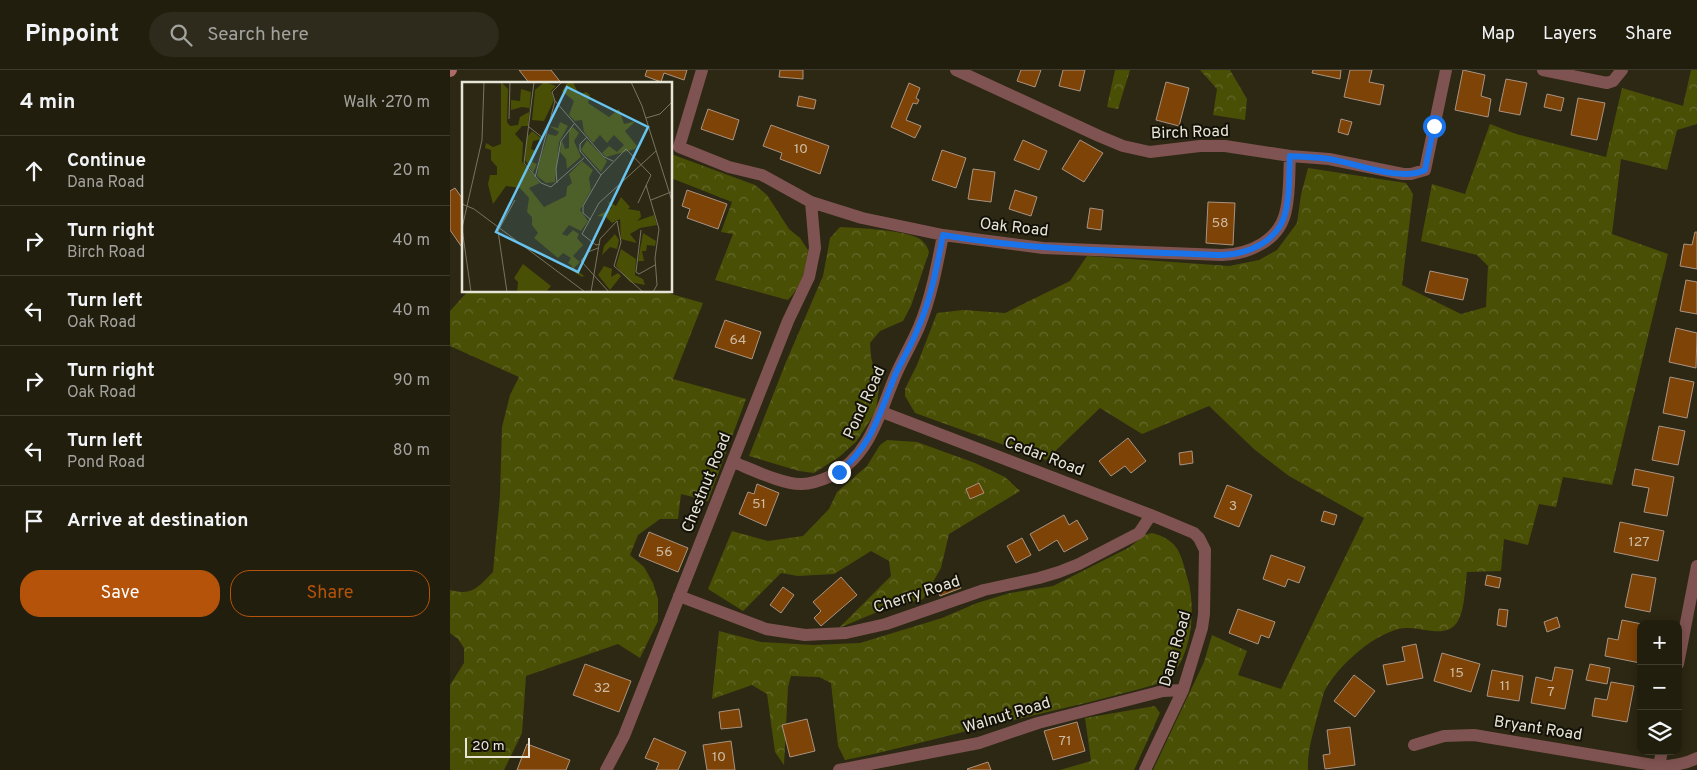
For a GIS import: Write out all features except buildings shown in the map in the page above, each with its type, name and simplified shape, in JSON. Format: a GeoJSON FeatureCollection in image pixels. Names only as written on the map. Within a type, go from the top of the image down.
{"type":"FeatureCollection","features":[{"type":"Feature","properties":{"kind":"street","name":"Oak Road"},"geometry":{"type":"LineString","coordinates":[[702,70],[679,147],[729,167],[762,175],[811,202],[862,218],[943,235],[1020,246],[1062,249],[1222,255],[1245,253],[1255,249],[1273,235],[1286,212],[1290,156]]}},
{"type":"Feature","properties":{"kind":"street","name":"Birch Road"},"geometry":{"type":"LineString","coordinates":[[956,70],[1123,146],[1150,152],[1200,146],[1225,146],[1290,156],[1329,159],[1391,172],[1411,174],[1425,170],[1446,70]]}},
{"type":"Feature","properties":{"kind":"street"},"geometry":{"type":"LineString","coordinates":[[1543,70],[1600,83],[1613,81],[1622,70]]}},
{"type":"Feature","properties":{"kind":"street","name":"Chestnut Road"},"geometry":{"type":"LineString","coordinates":[[606,770],[624,736],[788,321],[809,277],[815,248],[811,202]]}},
{"type":"Feature","properties":{"kind":"street","name":"Pond Road"},"geometry":{"type":"LineString","coordinates":[[733,462],[788,482],[801,484],[814,482],[839,472],[851,462],[870,436],[882,412],[897,372],[919,327],[927,303],[943,235]]}},
{"type":"Feature","properties":{"kind":"street","name":"Cedar Road"},"geometry":{"type":"LineString","coordinates":[[882,412],[1194,533]]}},
{"type":"Feature","properties":{"kind":"street","name":"Cherry Road"},"geometry":{"type":"LineString","coordinates":[[679,596],[766,629],[805,635],[846,633],[886,624],[984,590],[1059,572],[1079,564],[1139,533],[1151,515]]}},
{"type":"Feature","properties":{"kind":"street","name":"Dana Road"},"geometry":{"type":"LineString","coordinates":[[1144,770],[1183,690],[1202,628],[1205,550],[1194,533]]}},
{"type":"Feature","properties":{"kind":"street"},"geometry":{"type":"LineString","coordinates":[[1682,643],[1697,566]]}},
{"type":"Feature","properties":{"kind":"street","name":"Walnut Road"},"geometry":{"type":"LineString","coordinates":[[839,770],[884,766],[973,744],[1038,723],[1163,691],[1183,690]]}},
{"type":"Feature","properties":{"kind":"street","name":"Bryant Road"},"geometry":{"type":"LineString","coordinates":[[1414,746],[1444,736],[1474,736],[1659,768],[1683,764],[1697,758]]}},
{"type":"Feature","properties":{"kind":"street"},"geometry":{"type":"LineString","coordinates":[[1659,768],[1661,755]]}},
{"type":"Feature","properties":{"kind":"green space"},"geometry":{"type":"Polygon","coordinates":[[[1115,70],[1130,70],[1118,109],[1107,107],[1115,70]]]}},
{"type":"Feature","properties":{"kind":"green space"},"geometry":{"type":"Polygon","coordinates":[[[1200,70],[1230,70],[1247,99],[1245,120],[1213,115],[1217,89],[1200,70]]]}},
{"type":"Feature","properties":{"kind":"green space"},"geometry":{"type":"Polygon","coordinates":[[[1691,70],[1697,70],[1697,124],[1677,130],[1667,170],[1621,159],[1612,234],[1668,254],[1612,485],[1563,477],[1556,507],[1539,504],[1528,545],[1504,539],[1501,571],[1467,572],[1462,609],[1458,622],[1454,626],[1444,631],[1412,628],[1395,630],[1371,642],[1348,661],[1324,692],[1311,740],[1308,770],[1153,770],[1204,662],[1212,635],[1247,651],[1238,675],[1281,689],[1364,518],[1289,476],[1255,450],[1209,406],[1142,434],[1100,408],[1046,460],[915,413],[905,396],[905,389],[917,365],[937,313],[963,310],[1005,313],[1070,281],[1087,256],[1229,266],[1259,260],[1277,250],[1297,223],[1301,195],[1308,168],[1406,183],[1413,194],[1402,285],[1461,314],[1486,307],[1488,266],[1477,255],[1421,241],[1432,184],[1465,194],[1490,124],[1516,134],[1606,157],[1622,88],[1683,106],[1691,70]]]}},
{"type":"Feature","properties":{"kind":"green space"},"geometry":{"type":"Polygon","coordinates":[[[672,154],[755,185],[767,195],[789,229],[800,238],[808,250],[803,277],[797,289],[788,300],[715,280],[733,234],[721,232],[732,202],[672,178],[672,154]]]}},
{"type":"Feature","properties":{"kind":"green space"},"geometry":{"type":"Polygon","coordinates":[[[840,227],[904,233],[920,239],[927,246],[929,252],[911,306],[903,321],[880,331],[870,343],[871,357],[879,387],[876,411],[856,442],[839,457],[814,473],[799,471],[749,456],[786,362],[823,276],[830,238],[840,227]]]}},
{"type":"Feature","properties":{"kind":"green space"},"geometry":{"type":"Polygon","coordinates":[[[467,292],[664,292],[703,303],[673,379],[746,399],[708,501],[681,494],[678,519],[660,519],[638,535],[630,555],[644,567],[653,583],[658,599],[658,621],[640,658],[618,644],[526,676],[522,733],[504,770],[450,770],[450,685],[464,663],[464,648],[458,639],[450,633],[450,590],[458,592],[470,591],[479,586],[493,572],[500,496],[502,427],[510,395],[519,377],[450,346],[450,311],[467,292]]]}},
{"type":"Feature","properties":{"kind":"green space"},"geometry":{"type":"Polygon","coordinates":[[[887,440],[917,442],[975,463],[1005,477],[1020,491],[949,534],[941,568],[923,599],[882,610],[839,628],[891,576],[889,561],[871,551],[834,574],[798,576],[781,573],[743,611],[708,589],[732,531],[768,541],[803,536],[829,509],[837,492],[867,466],[880,445],[887,440]]]}},
{"type":"Feature","properties":{"kind":"green space"},"geometry":{"type":"Polygon","coordinates":[[[1152,533],[1168,540],[1178,550],[1188,580],[1192,604],[1190,631],[1183,656],[1170,677],[1160,683],[845,760],[838,746],[831,683],[819,677],[791,676],[788,687],[784,765],[775,752],[767,694],[752,685],[712,699],[719,631],[761,642],[813,645],[860,643],[942,618],[977,603],[1010,593],[1053,586],[1130,547],[1144,535],[1152,533]]]}},
{"type":"Feature","properties":{"kind":"green space"},"geometry":{"type":"Polygon","coordinates":[[[1155,706],[1160,713],[1134,770],[1060,770],[1091,761],[1085,718],[1155,706]]]}},
{"type":"Feature","properties":{"kind":"route"},"geometry":{"type":"LineString","coordinates":[[839,472],[861,450],[882,412],[897,372],[919,327],[939,257],[943,235],[1020,246],[1062,249],[1222,255],[1245,253],[1255,249],[1273,235],[1286,212],[1290,156],[1329,159],[1411,174],[1425,170],[1434,126]]}}]}
